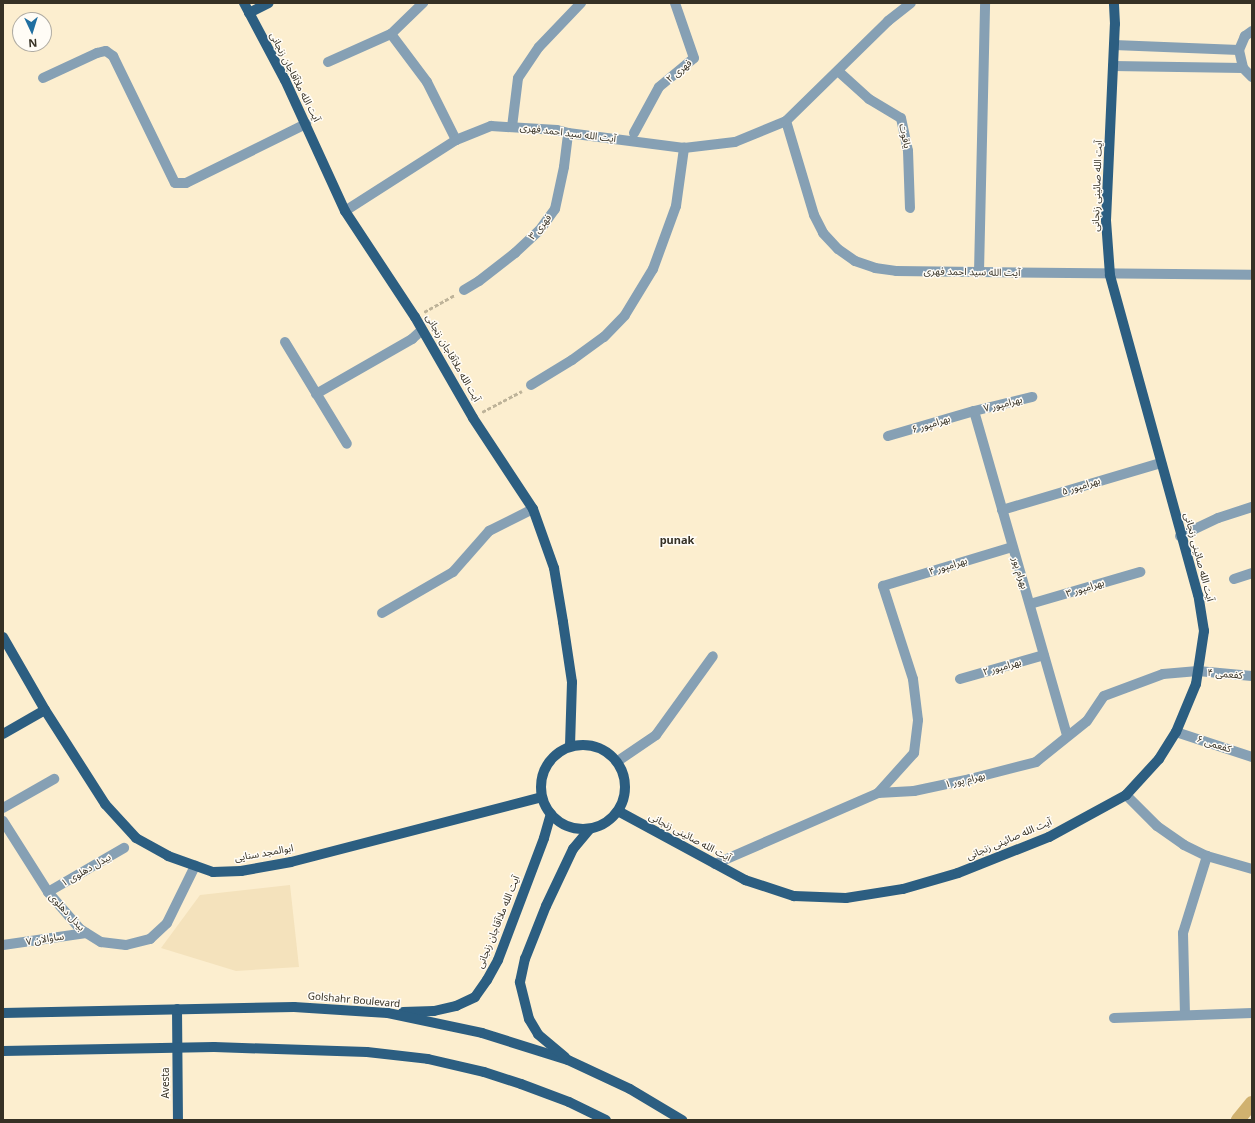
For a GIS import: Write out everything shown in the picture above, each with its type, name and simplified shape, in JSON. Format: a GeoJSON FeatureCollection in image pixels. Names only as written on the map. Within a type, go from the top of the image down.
{"type":"FeatureCollection","features":[{"type":"Feature","properties":{"kind":"main road","name":"آیت الله ملاآقاجان زنجانی"},"geometry":{"type":"LineString","coordinates":[[244,3],[285,80],[346,211],[415,317],[473,418],[533,509],[554,568],[563,622],[572,682],[570,746]]}},
{"type":"Feature","properties":{"kind":"main road"},"geometry":{"type":"LineString","coordinates":[[249,13],[269,3]]}},
{"type":"Feature","properties":{"kind":"main road","name":"آیت الله صائینی زنجانی"},"geometry":{"type":"LineString","coordinates":[[618,811],[745,880],[794,896],[846,898],[904,889],[958,873],[1049,837],[1126,795],[1159,758],[1176,732],[1196,684],[1204,631],[1198,595],[1180,536],[1110,275],[1106,220],[1114,45],[1114,3]]}},
{"type":"Feature","properties":{"kind":"main road","name":"ابوالمجد سنایی"},"geometry":{"type":"LineString","coordinates":[[3,637],[45,710],[105,804],[136,838],[168,856],[213,872],[241,871],[291,862],[542,797]]}},
{"type":"Feature","properties":{"kind":"main road"},"geometry":{"type":"LineString","coordinates":[[3,734],[45,710]]}},
{"type":"Feature","properties":{"kind":"main road"},"geometry":{"type":"LineString","coordinates":[[568,1060],[538,1034],[529,1019],[520,982],[525,959],[546,906],[573,849],[590,829],[610,819],[618,811],[623,802],[626,791],[626,781],[618,761],[604,749],[587,744],[570,746],[556,754],[546,766],[540,787],[542,797],[550,814],[559,821],[568,826],[579,829],[590,829]]}},
{"type":"Feature","properties":{"kind":"main road","name":"آیت الله ملاآقاجان زنجانی"},"geometry":{"type":"LineString","coordinates":[[388,1013],[439,1010],[466,1003],[475,997],[487,980],[498,960],[544,838],[550,814]]}},
{"type":"Feature","properties":{"kind":"main road","name":"Golshahr Boulevard"},"geometry":{"type":"LineString","coordinates":[[3,1013],[294,1007],[388,1013],[482,1033],[568,1060],[630,1089],[682,1120]]}},
{"type":"Feature","properties":{"kind":"main road","name":"Avesta"},"geometry":{"type":"LineString","coordinates":[[177,1009],[178,1120]]}},
{"type":"Feature","properties":{"kind":"main road"},"geometry":{"type":"LineString","coordinates":[[3,1051],[178,1047],[367,1052],[428,1059],[484,1072],[569,1102],[606,1120]]}},
{"type":"Feature","properties":{"kind":"street"},"geometry":{"type":"LineString","coordinates":[[328,62],[391,34],[423,3]]}},
{"type":"Feature","properties":{"kind":"street"},"geometry":{"type":"LineString","coordinates":[[512,127],[518,78],[539,47],[581,3]]}},
{"type":"Feature","properties":{"kind":"street","name":"فهری ۲"},"geometry":{"type":"LineString","coordinates":[[634,133],[659,87],[694,58],[675,3]]}},
{"type":"Feature","properties":{"kind":"street","name":"آیت الله سید احمد فهری"},"geometry":{"type":"LineString","coordinates":[[346,211],[456,140],[491,126],[557,130],[568,133],[684,148],[735,142],[786,121],[888,21],[911,3]]}},
{"type":"Feature","properties":{"kind":"street"},"geometry":{"type":"LineString","coordinates":[[979,272],[985,3]]}},
{"type":"Feature","properties":{"kind":"street"},"geometry":{"type":"LineString","coordinates":[[1252,31],[1245,36],[1239,50],[1243,68],[1252,77]]}},
{"type":"Feature","properties":{"kind":"street"},"geometry":{"type":"LineString","coordinates":[[391,34],[428,82],[456,140]]}},
{"type":"Feature","properties":{"kind":"street"},"geometry":{"type":"LineString","coordinates":[[1114,45],[1239,50]]}},
{"type":"Feature","properties":{"kind":"street"},"geometry":{"type":"LineString","coordinates":[[43,78],[97,53],[106,51],[114,56],[175,183],[186,183],[306,124]]}},
{"type":"Feature","properties":{"kind":"street"},"geometry":{"type":"LineString","coordinates":[[1113,66],[1243,68]]}},
{"type":"Feature","properties":{"kind":"street","name":"یاقوت"},"geometry":{"type":"LineString","coordinates":[[838,71],[869,99],[901,118],[908,151],[910,208]]}},
{"type":"Feature","properties":{"kind":"street","name":"آیت الله سید احمد فهری"},"geometry":{"type":"LineString","coordinates":[[786,121],[814,215],[823,234],[838,249],[855,261],[875,268],[896,271],[1110,275],[1252,275]]}},
{"type":"Feature","properties":{"kind":"street","name":"فهری ۳"},"geometry":{"type":"LineString","coordinates":[[464,290],[479,281],[515,253],[539,231],[555,209],[564,167],[568,133]]}},
{"type":"Feature","properties":{"kind":"street"},"geometry":{"type":"LineString","coordinates":[[531,385],[572,360],[604,337],[625,315],[652,269],[676,206],[684,148]]}},
{"type":"Feature","properties":{"kind":"street"},"geometry":{"type":"LineString","coordinates":[[316,394],[412,339],[422,330]]}},
{"type":"Feature","properties":{"kind":"street"},"geometry":{"type":"LineString","coordinates":[[284,342],[347,444]]}},
{"type":"Feature","properties":{"kind":"street","name":"بهرامپور ۷"},"geometry":{"type":"LineString","coordinates":[[974,411],[1032,397]]}},
{"type":"Feature","properties":{"kind":"street","name":"بهرامپور ۶"},"geometry":{"type":"LineString","coordinates":[[888,436],[974,411]]}},
{"type":"Feature","properties":{"kind":"street","name":"بهرام پور"},"geometry":{"type":"LineString","coordinates":[[974,411],[1067,735]]}},
{"type":"Feature","properties":{"kind":"street","name":"بهرامپور ۵"},"geometry":{"type":"LineString","coordinates":[[1002,510],[1160,462]]}},
{"type":"Feature","properties":{"kind":"street"},"geometry":{"type":"LineString","coordinates":[[1180,536],[1218,518],[1252,507]]}},
{"type":"Feature","properties":{"kind":"street"},"geometry":{"type":"LineString","coordinates":[[382,613],[453,572],[489,531],[533,509]]}},
{"type":"Feature","properties":{"kind":"street","name":"بهرامپور ۴"},"geometry":{"type":"LineString","coordinates":[[878,793],[914,753],[918,720],[913,679],[883,586],[1012,547]]}},
{"type":"Feature","properties":{"kind":"street","name":"بهرامپور ۳"},"geometry":{"type":"LineString","coordinates":[[1030,604],[1140,572]]}},
{"type":"Feature","properties":{"kind":"street"},"geometry":{"type":"LineString","coordinates":[[1234,579],[1252,573]]}},
{"type":"Feature","properties":{"kind":"street","name":"بهرامپور ۲"},"geometry":{"type":"LineString","coordinates":[[960,679],[1044,654]]}},
{"type":"Feature","properties":{"kind":"street"},"geometry":{"type":"LineString","coordinates":[[618,761],[656,734],[714,656]]}},
{"type":"Feature","properties":{"kind":"street","name":"کفعمی ۴"},"geometry":{"type":"LineString","coordinates":[[1198,671],[1252,676]]}},
{"type":"Feature","properties":{"kind":"street","name":"بهرام پور ۱"},"geometry":{"type":"LineString","coordinates":[[715,864],[878,793],[914,791],[970,780],[1036,762],[1067,735],[1087,721],[1104,696],[1163,674],[1198,671]]}},
{"type":"Feature","properties":{"kind":"street","name":"کفعمی ۶"},"geometry":{"type":"LineString","coordinates":[[1176,732],[1252,757]]}},
{"type":"Feature","properties":{"kind":"street"},"geometry":{"type":"LineString","coordinates":[[3,808],[54,779]]}},
{"type":"Feature","properties":{"kind":"street"},"geometry":{"type":"LineString","coordinates":[[1126,795],[1156,826],[1184,845],[1208,856],[1252,869]]}},
{"type":"Feature","properties":{"kind":"street","name":"بیدل دهلوی"},"geometry":{"type":"LineString","coordinates":[[3,821],[48,892],[80,929],[101,942],[126,945],[150,939],[167,923],[195,866]]}},
{"type":"Feature","properties":{"kind":"street","name":"بیدل دهلوی ۱"},"geometry":{"type":"LineString","coordinates":[[48,892],[124,848]]}},
{"type":"Feature","properties":{"kind":"street"},"geometry":{"type":"LineString","coordinates":[[1185,1015],[1183,933],[1208,856]]}},
{"type":"Feature","properties":{"kind":"street","name":"ساوالان ۷"},"geometry":{"type":"LineString","coordinates":[[3,945],[86,933]]}},
{"type":"Feature","properties":{"kind":"street"},"geometry":{"type":"LineString","coordinates":[[1114,1018],[1252,1013]]}},
{"type":"Feature","properties":{"kind":"path"},"geometry":{"type":"LineString","coordinates":[[415,317],[464,290]]}},
{"type":"Feature","properties":{"kind":"path"},"geometry":{"type":"LineString","coordinates":[[473,418],[531,385]]}},
{"type":"Feature","properties":{"kind":"shaded area"},"geometry":{"type":"Polygon","coordinates":[[[290,885],[299,967],[236,971],[161,948],[200,895],[290,885]]]}},
{"type":"Feature","properties":{"kind":"waterway"},"geometry":{"type":"LineString","coordinates":[[1238,1120],[1252,1103]]}},
{"type":"Feature","properties":{"kind":"district","name":"punak"},"geometry":{"type":"Point","coordinates":[677,540]}}]}
